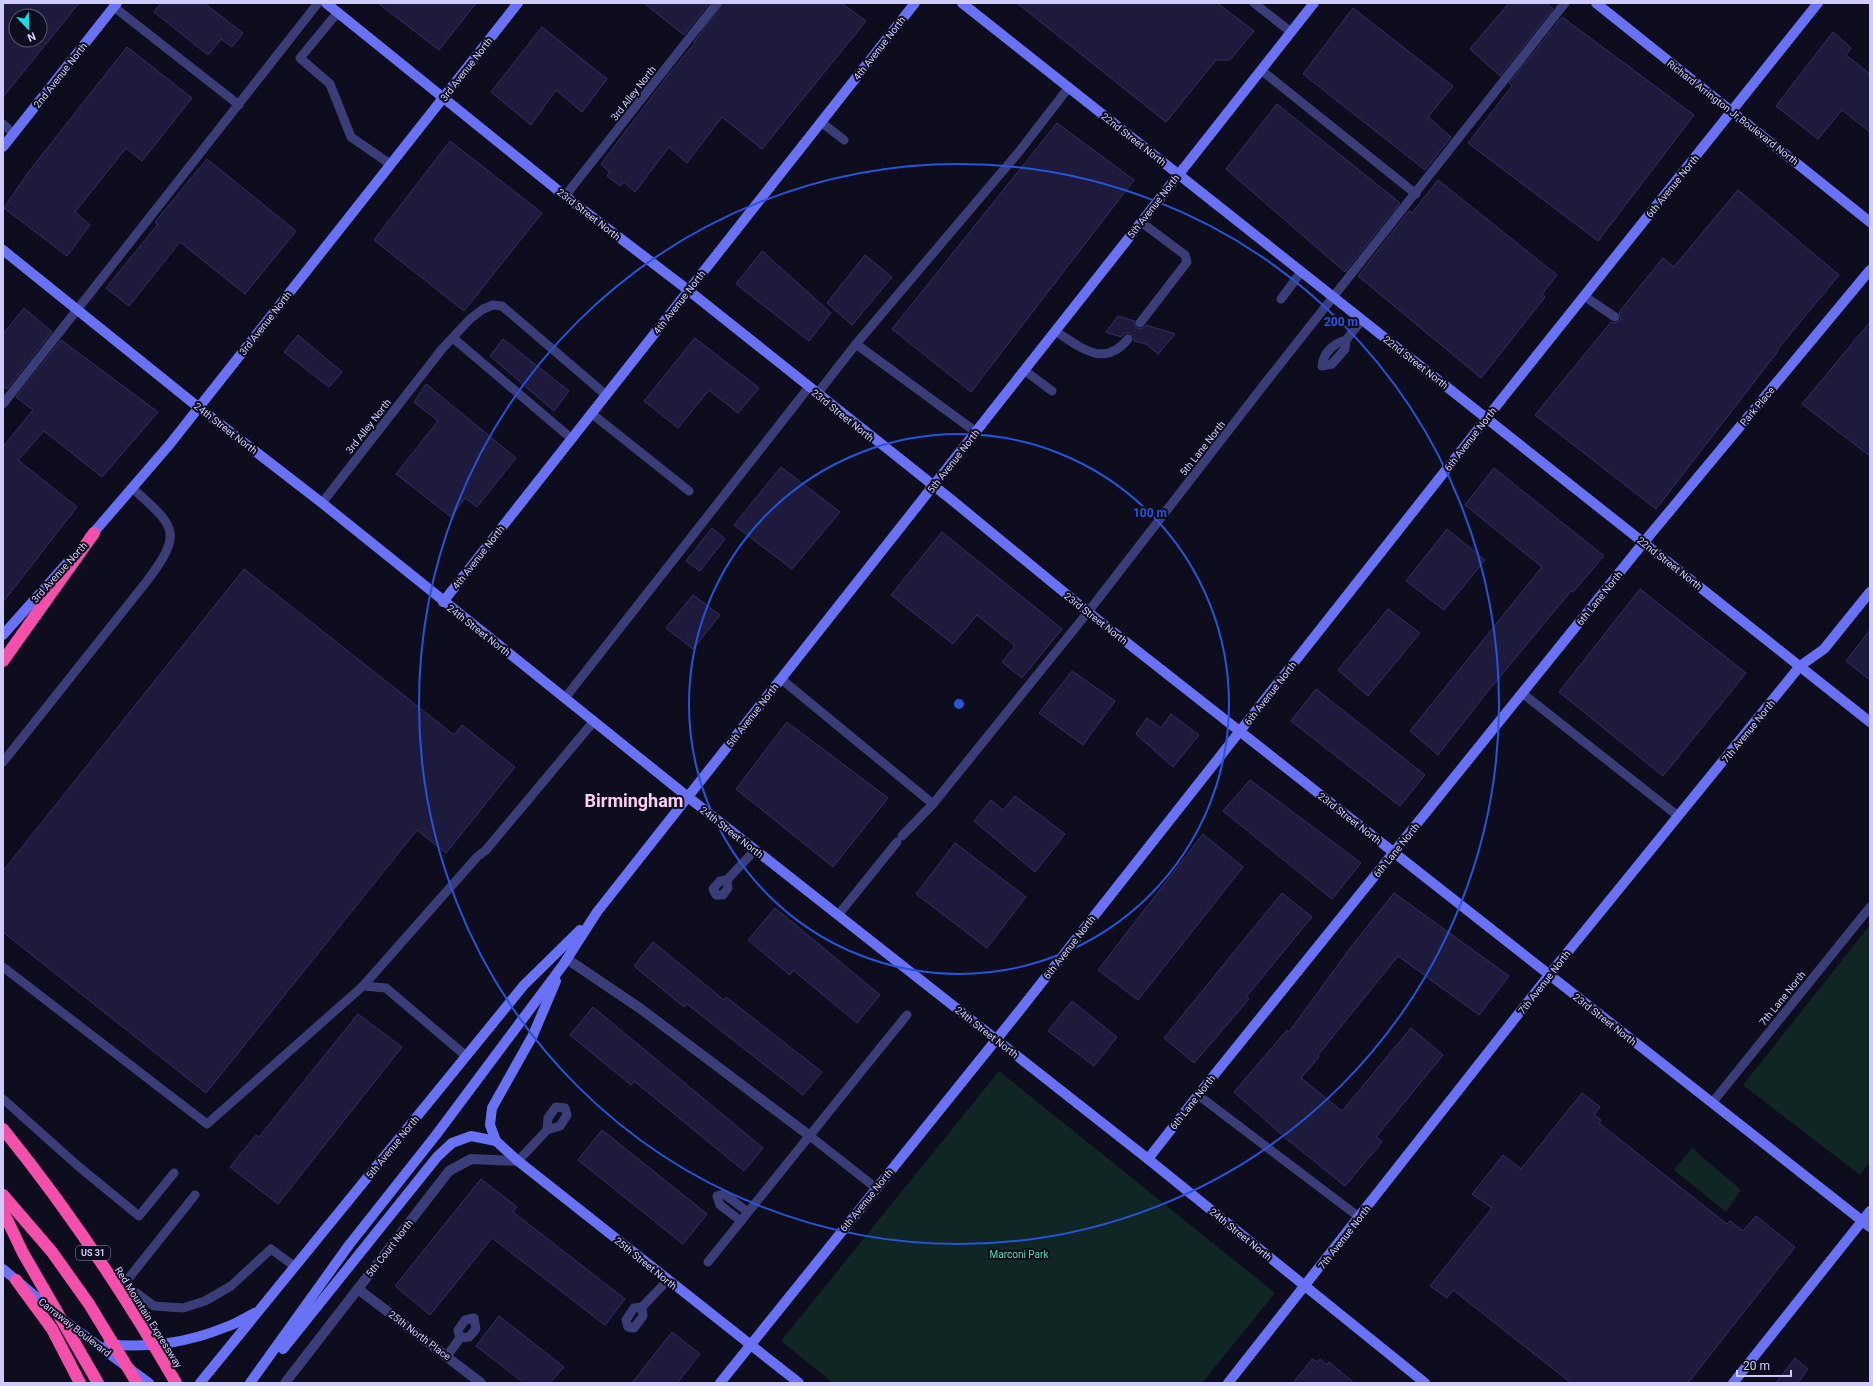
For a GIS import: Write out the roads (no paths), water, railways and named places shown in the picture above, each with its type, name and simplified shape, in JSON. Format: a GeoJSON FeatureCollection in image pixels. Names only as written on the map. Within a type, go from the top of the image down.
{"type":"FeatureCollection","features":[{"type":"Feature","properties":{"kind":"highway"},"geometry":{"type":"LineString","coordinates":[[3,661],[94,533]]}},
{"type":"Feature","properties":{"kind":"highway","name":"Red Mountain Expressway"},"geometry":{"type":"LineString","coordinates":[[3,1129],[47,1184],[145,1330],[176,1383]]}},
{"type":"Feature","properties":{"kind":"highway","name":"US 31"},"geometry":{"type":"LineString","coordinates":[[3,1195],[52,1252],[89,1304],[137,1383]]}},
{"type":"Feature","properties":{"kind":"highway"},"geometry":{"type":"LineString","coordinates":[[3,1211],[23,1253],[98,1383]]}},
{"type":"Feature","properties":{"kind":"highway"},"geometry":{"type":"LineString","coordinates":[[16,1280],[52,1329],[80,1383]]}},
{"type":"Feature","properties":{"kind":"main road","name":"23rd Street North"},"geometry":{"type":"LineString","coordinates":[[326,3],[565,196],[688,290],[1088,612],[1866,1224]]}},
{"type":"Feature","properties":{"kind":"main road","name":"3rd Avenue North"},"geometry":{"type":"LineString","coordinates":[[3,635],[94,533],[170,444],[518,3]]}},
{"type":"Feature","properties":{"kind":"main road","name":"4th Avenue North"},"geometry":{"type":"LineString","coordinates":[[443,602],[915,3]]}},
{"type":"Feature","properties":{"kind":"main road","name":"22nd Street North"},"geometry":{"type":"LineString","coordinates":[[962,3],[1870,722]]}},
{"type":"Feature","properties":{"kind":"main road","name":"5th Avenue North"},"geometry":{"type":"LineString","coordinates":[[250,1383],[349,1245],[436,1135],[565,962],[591,919],[1314,3]]}},
{"type":"Feature","properties":{"kind":"main road","name":"Richard Arrington Jr Boulevard North"},"geometry":{"type":"LineString","coordinates":[[1596,3],[1870,222]]}},
{"type":"Feature","properties":{"kind":"main road","name":"6th Avenue North"},"geometry":{"type":"LineString","coordinates":[[720,1383],[996,1039],[1486,418],[1818,3]]}},
{"type":"Feature","properties":{"kind":"main road","name":"2nd Avenue North"},"geometry":{"type":"LineString","coordinates":[[3,147],[116,5]]}},
{"type":"Feature","properties":{"kind":"main road","name":"24th Street North"},"geometry":{"type":"LineString","coordinates":[[3,250],[198,407],[322,503],[443,602],[688,797],[1148,1159],[1425,1383]]}},
{"type":"Feature","properties":{"kind":"main road","name":"Park Place"},"geometry":{"type":"LineString","coordinates":[[1644,542],[1870,270]]}},
{"type":"Feature","properties":{"kind":"main road","name":"6th Lane North"},"geometry":{"type":"LineString","coordinates":[[1148,1159],[1644,542]]}},
{"type":"Feature","properties":{"kind":"main road","name":"7th Avenue North"},"geometry":{"type":"LineString","coordinates":[[1228,1383],[1306,1286],[1549,975],[1678,816],[1800,666],[1824,649],[1870,592]]}},
{"type":"Feature","properties":{"kind":"main road","name":"5th Avenue North"},"geometry":{"type":"LineString","coordinates":[[200,1383],[524,984],[591,919]]}},
{"type":"Feature","properties":{"kind":"main road"},"geometry":{"type":"LineString","coordinates":[[496,1141],[490,1125],[492,1108],[533,1035],[565,962]]}},
{"type":"Feature","properties":{"kind":"main road"},"geometry":{"type":"LineString","coordinates":[[255,1383],[437,1157],[452,1143],[471,1136],[496,1141]]}},
{"type":"Feature","properties":{"kind":"main road","name":"25th Street North"},"geometry":{"type":"LineString","coordinates":[[496,1141],[518,1161],[798,1383]]}},
{"type":"Feature","properties":{"kind":"main road"},"geometry":{"type":"LineString","coordinates":[[1733,1383],[1866,1224],[1870,1210]]}},
{"type":"Feature","properties":{"kind":"main road","name":"Carraway Boulevard"},"geometry":{"type":"LineString","coordinates":[[3,1269],[66,1322],[149,1383]]}},
{"type":"Feature","properties":{"kind":"main road"},"geometry":{"type":"LineString","coordinates":[[93,1342],[130,1347],[180,1341],[226,1327],[257,1311]]}},
{"type":"Feature","properties":{"kind":"street"},"geometry":{"type":"LineString","coordinates":[[565,962],[641,1009],[810,1136]]}},
{"type":"Feature","properties":{"kind":"street","name":"5th Court North"},"geometry":{"type":"LineString","coordinates":[[285,1383],[449,1171],[472,1159],[518,1161]]}},
{"type":"Feature","properties":{"kind":"street","name":"25th North Place"},"geometry":{"type":"LineString","coordinates":[[358,1289],[481,1383]]}},
{"type":"Feature","properties":{"kind":"lane"},"geometry":{"type":"LineString","coordinates":[[3,404],[318,3]]}},
{"type":"Feature","properties":{"kind":"lane","name":"3rd Alley North"},"geometry":{"type":"LineString","coordinates":[[565,196],[717,3]]}},
{"type":"Feature","properties":{"kind":"lane"},"geometry":{"type":"LineString","coordinates":[[1254,3],[1291,32]]}},
{"type":"Feature","properties":{"kind":"lane","name":"5th Lane North"},"geometry":{"type":"LineString","coordinates":[[838,915],[900,839],[933,804],[1088,612],[1266,382],[1334,298],[1565,3]]}},
{"type":"Feature","properties":{"kind":"lane"},"geometry":{"type":"LineString","coordinates":[[116,5],[239,104]]}},
{"type":"Feature","properties":{"kind":"lane"},"geometry":{"type":"LineString","coordinates":[[338,12],[300,58],[330,84],[351,137],[390,164]]}},
{"type":"Feature","properties":{"kind":"lane"},"geometry":{"type":"LineString","coordinates":[[1261,70],[1416,194]]}},
{"type":"Feature","properties":{"kind":"lane"},"geometry":{"type":"LineString","coordinates":[[565,698],[813,390],[856,344],[1018,153],[1069,88]]}},
{"type":"Feature","properties":{"kind":"lane"},"geometry":{"type":"LineString","coordinates":[[821,122],[844,140]]}},
{"type":"Feature","properties":{"kind":"lane"},"geometry":{"type":"LineString","coordinates":[[3,124],[14,134]]}},
{"type":"Feature","properties":{"kind":"lane"},"geometry":{"type":"LineString","coordinates":[[1140,322],[1187,262],[1185,255],[1141,222]]}},
{"type":"Feature","properties":{"kind":"lane"},"geometry":{"type":"LineString","coordinates":[[1281,299],[1302,272]]}},
{"type":"Feature","properties":{"kind":"lane"},"geometry":{"type":"LineString","coordinates":[[1584,296],[1615,317]]}},
{"type":"Feature","properties":{"kind":"lane","name":"3rd Alley North"},"geometry":{"type":"LineString","coordinates":[[322,503],[431,363],[470,319],[482,309],[493,305],[502,306],[606,395]]}},
{"type":"Feature","properties":{"kind":"lane"},"geometry":{"type":"LineString","coordinates":[[1346,340],[1362,320]]}},
{"type":"Feature","properties":{"kind":"lane"},"geometry":{"type":"LineString","coordinates":[[1055,331],[1090,352],[1104,356],[1116,350],[1128,339]]}},
{"type":"Feature","properties":{"kind":"lane"},"geometry":{"type":"LineString","coordinates":[[453,338],[572,438]]}},
{"type":"Feature","properties":{"kind":"lane"},"geometry":{"type":"LineString","coordinates":[[856,344],[976,432]]}},
{"type":"Feature","properties":{"kind":"lane"},"geometry":{"type":"LineString","coordinates":[[1024,370],[1052,391]]}},
{"type":"Feature","properties":{"kind":"lane"},"geometry":{"type":"LineString","coordinates":[[591,413],[689,491]]}},
{"type":"Feature","properties":{"kind":"lane"},"geometry":{"type":"LineString","coordinates":[[3,762],[139,592],[165,555],[170,539],[169,525],[164,516],[132,488]]}},
{"type":"Feature","properties":{"kind":"lane"},"geometry":{"type":"LineString","coordinates":[[781,679],[933,804]]}},
{"type":"Feature","properties":{"kind":"lane"},"geometry":{"type":"LineString","coordinates":[[1522,693],[1678,816]]}},
{"type":"Feature","properties":{"kind":"lane"},"geometry":{"type":"LineString","coordinates":[[3,967],[207,1124],[363,986],[477,857],[486,850],[594,721]]}},
{"type":"Feature","properties":{"kind":"lane"},"geometry":{"type":"LineString","coordinates":[[727,880],[755,850]]}},
{"type":"Feature","properties":{"kind":"lane","name":"7th Lane North"},"geometry":{"type":"LineString","coordinates":[[1712,1103],[1870,907]]}},
{"type":"Feature","properties":{"kind":"lane"},"geometry":{"type":"LineString","coordinates":[[363,986],[386,988],[466,1056]]}},
{"type":"Feature","properties":{"kind":"lane"},"geometry":{"type":"LineString","coordinates":[[708,1262],[907,1015]]}},
{"type":"Feature","properties":{"kind":"lane"},"geometry":{"type":"LineString","coordinates":[[1198,1095],[1359,1217]]}},
{"type":"Feature","properties":{"kind":"lane"},"geometry":{"type":"LineString","coordinates":[[3,1099],[78,1166],[139,1216],[174,1173]]}},
{"type":"Feature","properties":{"kind":"lane"},"geometry":{"type":"LineString","coordinates":[[518,1161],[547,1130]]}},
{"type":"Feature","properties":{"kind":"lane"},"geometry":{"type":"LineString","coordinates":[[810,1136],[876,1188]]}},
{"type":"Feature","properties":{"kind":"lane"},"geometry":{"type":"LineString","coordinates":[[741,1221],[720,1206],[717,1196],[724,1194],[748,1212]]}},
{"type":"Feature","properties":{"kind":"lane"},"geometry":{"type":"LineString","coordinates":[[195,1195],[124,1284],[154,1306],[183,1308],[205,1301],[231,1286],[271,1249],[294,1266]]}},
{"type":"Feature","properties":{"kind":"lane"},"geometry":{"type":"LineString","coordinates":[[642,1307],[668,1280]]}},
{"type":"Feature","properties":{"kind":"lane"},"geometry":{"type":"LineString","coordinates":[[447,1356],[460,1338]]}},
{"type":"Feature","properties":{"kind":"district","name":"Birmingham"},"geometry":{"type":"Point","coordinates":[634,801]}},
{"type":"Feature","properties":{"kind":"park label","name":"Marconi Park"},"geometry":{"type":"Point","coordinates":[1019,1254]}}]}
